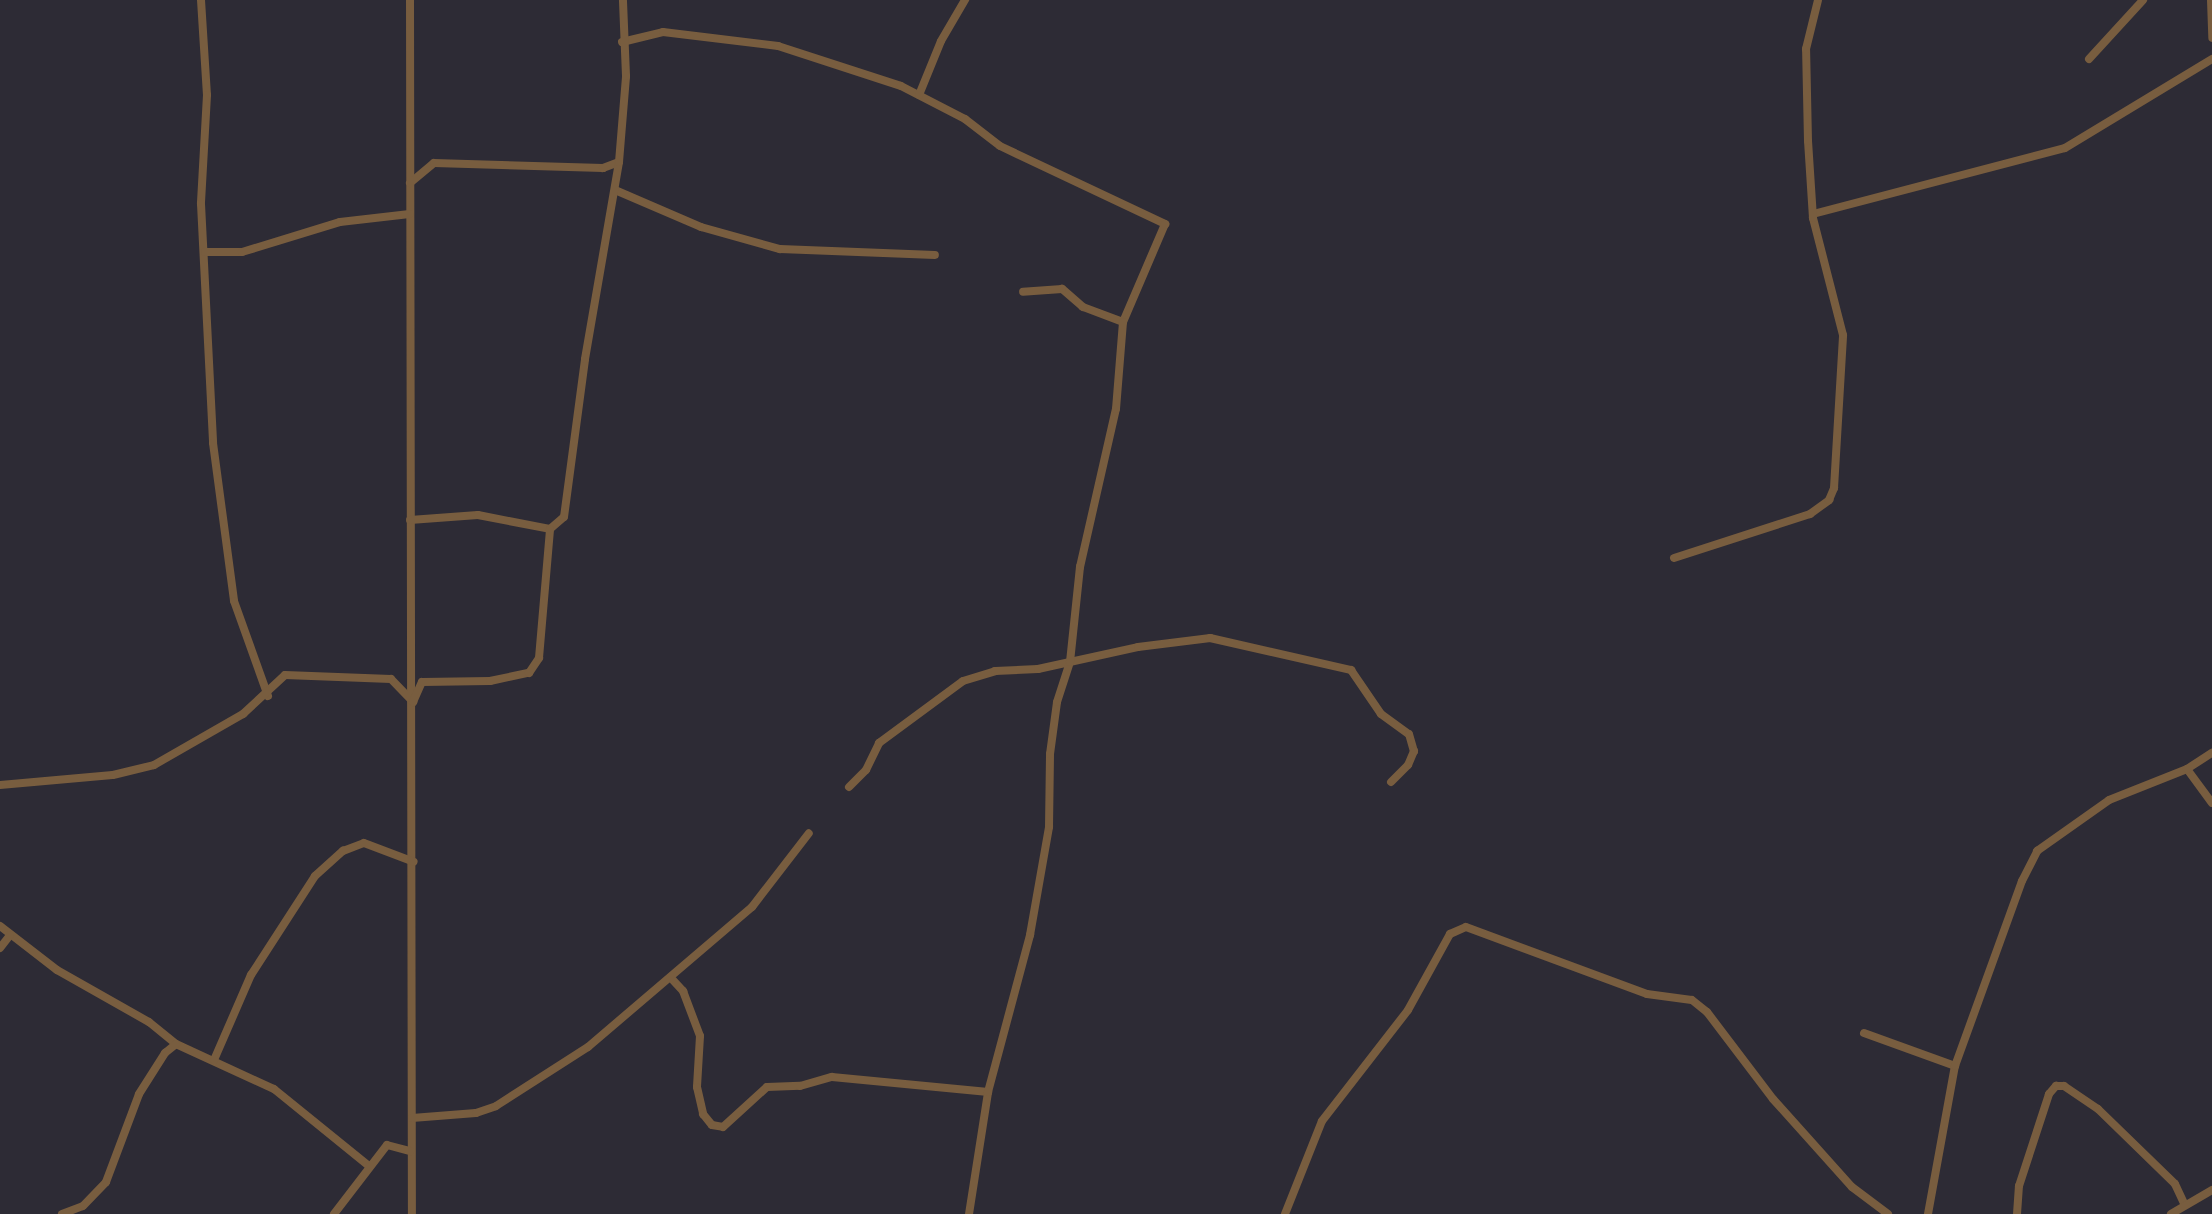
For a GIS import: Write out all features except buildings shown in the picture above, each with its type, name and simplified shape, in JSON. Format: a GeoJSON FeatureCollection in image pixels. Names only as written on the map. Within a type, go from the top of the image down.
{"type":"FeatureCollection","features":[{"type":"Feature","properties":{"kind":"street"},"geometry":{"type":"LineString","coordinates":[[201,0],[207,94],[201,204],[213,443],[234,601],[268,696]]}},
{"type":"Feature","properties":{"kind":"street"},"geometry":{"type":"LineString","coordinates":[[410,0],[410,520],[414,862],[410,1151],[412,1214]]}},
{"type":"Feature","properties":{"kind":"street"},"geometry":{"type":"LineString","coordinates":[[622,42],[623,0]]}},
{"type":"Feature","properties":{"kind":"street"},"geometry":{"type":"LineString","coordinates":[[919,95],[965,0]]}},
{"type":"Feature","properties":{"kind":"street"},"geometry":{"type":"LineString","coordinates":[[1674,558],[1810,514],[1829,500],[1834,488],[1843,344],[1813,214],[1806,49],[1818,0]]}},
{"type":"Feature","properties":{"kind":"street"},"geometry":{"type":"LineString","coordinates":[[2089,59],[2143,0]]}},
{"type":"Feature","properties":{"kind":"street"},"geometry":{"type":"LineString","coordinates":[[2211,0],[2212,38]]}},
{"type":"Feature","properties":{"kind":"street"},"geometry":{"type":"LineString","coordinates":[[622,42],[663,32],[778,47],[919,95],[965,119],[1000,146],[1165,224],[1123,322],[1116,409],[1080,567],[1071,621],[1070,662],[1057,702],[1050,754],[1049,827],[1030,935],[988,1092],[969,1214]]}},
{"type":"Feature","properties":{"kind":"street"},"geometry":{"type":"LineString","coordinates":[[413,702],[422,682],[519,677],[535,666],[550,529],[564,517],[585,359],[619,162],[626,76],[626,43],[622,42]]}},
{"type":"Feature","properties":{"kind":"street"},"geometry":{"type":"LineString","coordinates":[[1813,214],[2065,148],[2212,59]]}},
{"type":"Feature","properties":{"kind":"street"},"geometry":{"type":"LineString","coordinates":[[410,183],[434,163],[603,168],[619,162]]}},
{"type":"Feature","properties":{"kind":"street"},"geometry":{"type":"LineString","coordinates":[[603,168],[616,180]]}},
{"type":"Feature","properties":{"kind":"street"},"geometry":{"type":"LineString","coordinates":[[615,190],[701,227],[780,249],[935,255]]}},
{"type":"Feature","properties":{"kind":"street"},"geometry":{"type":"LineString","coordinates":[[205,252],[242,252],[341,222],[410,214]]}},
{"type":"Feature","properties":{"kind":"street"},"geometry":{"type":"LineString","coordinates":[[1023,292],[1062,289],[1083,307],[1123,322]]}},
{"type":"Feature","properties":{"kind":"street"},"geometry":{"type":"LineString","coordinates":[[410,520],[478,515],[550,529]]}},
{"type":"Feature","properties":{"kind":"street"},"geometry":{"type":"LineString","coordinates":[[849,787],[866,770],[879,743],[963,681],[995,671],[1070,662],[1138,646],[1210,638],[1275,656],[1336,664],[1351,670],[1381,713],[1409,734],[1415,751],[1408,765],[1391,782]]}},
{"type":"Feature","properties":{"kind":"street"},"geometry":{"type":"LineString","coordinates":[[0,785],[136,771],[228,724],[268,696],[285,675],[391,679],[413,702]]}},
{"type":"Feature","properties":{"kind":"street"},"geometry":{"type":"LineString","coordinates":[[1928,1214],[1955,1066],[2022,881],[2037,851],[2109,800],[2187,769],[2212,753]]}},
{"type":"Feature","properties":{"kind":"street"},"geometry":{"type":"LineString","coordinates":[[2187,769],[2212,803]]}},
{"type":"Feature","properties":{"kind":"street"},"geometry":{"type":"LineString","coordinates":[[412,1118],[465,1114],[496,1106],[588,1047],[752,907],[809,833]]}},
{"type":"Feature","properties":{"kind":"street"},"geometry":{"type":"LineString","coordinates":[[214,1060],[251,975],[315,876],[343,851],[364,842],[414,862]]}},
{"type":"Feature","properties":{"kind":"street"},"geometry":{"type":"LineString","coordinates":[[0,926],[57,970],[149,1022],[176,1044],[274,1089],[369,1166]]}},
{"type":"Feature","properties":{"kind":"street"},"geometry":{"type":"LineString","coordinates":[[1285,1214],[1322,1121],[1408,1010],[1450,934],[1466,927],[1647,994],[1692,1000],[1707,1012],[1773,1099],[1852,1187],[1888,1214]]}},
{"type":"Feature","properties":{"kind":"street"},"geometry":{"type":"LineString","coordinates":[[0,948],[10,935]]}},
{"type":"Feature","properties":{"kind":"street"},"geometry":{"type":"LineString","coordinates":[[671,978],[683,991],[701,1035],[697,1087],[703,1114],[712,1125],[723,1127],[767,1087],[800,1086],[832,1077],[988,1092]]}},
{"type":"Feature","properties":{"kind":"street"},"geometry":{"type":"LineString","coordinates":[[1864,1033],[1955,1066]]}},
{"type":"Feature","properties":{"kind":"street"},"geometry":{"type":"LineString","coordinates":[[62,1214],[83,1206],[106,1182],[139,1094],[165,1053],[176,1044]]}},
{"type":"Feature","properties":{"kind":"street"},"geometry":{"type":"LineString","coordinates":[[2018,1214],[2019,1186],[2049,1094],[2056,1086],[2064,1086],[2098,1109],[2175,1184],[2184,1203]]}},
{"type":"Feature","properties":{"kind":"street"},"geometry":{"type":"LineString","coordinates":[[334,1214],[387,1145],[410,1151]]}},
{"type":"Feature","properties":{"kind":"street"},"geometry":{"type":"LineString","coordinates":[[2171,1214],[2184,1203],[2212,1190]]}}]}
